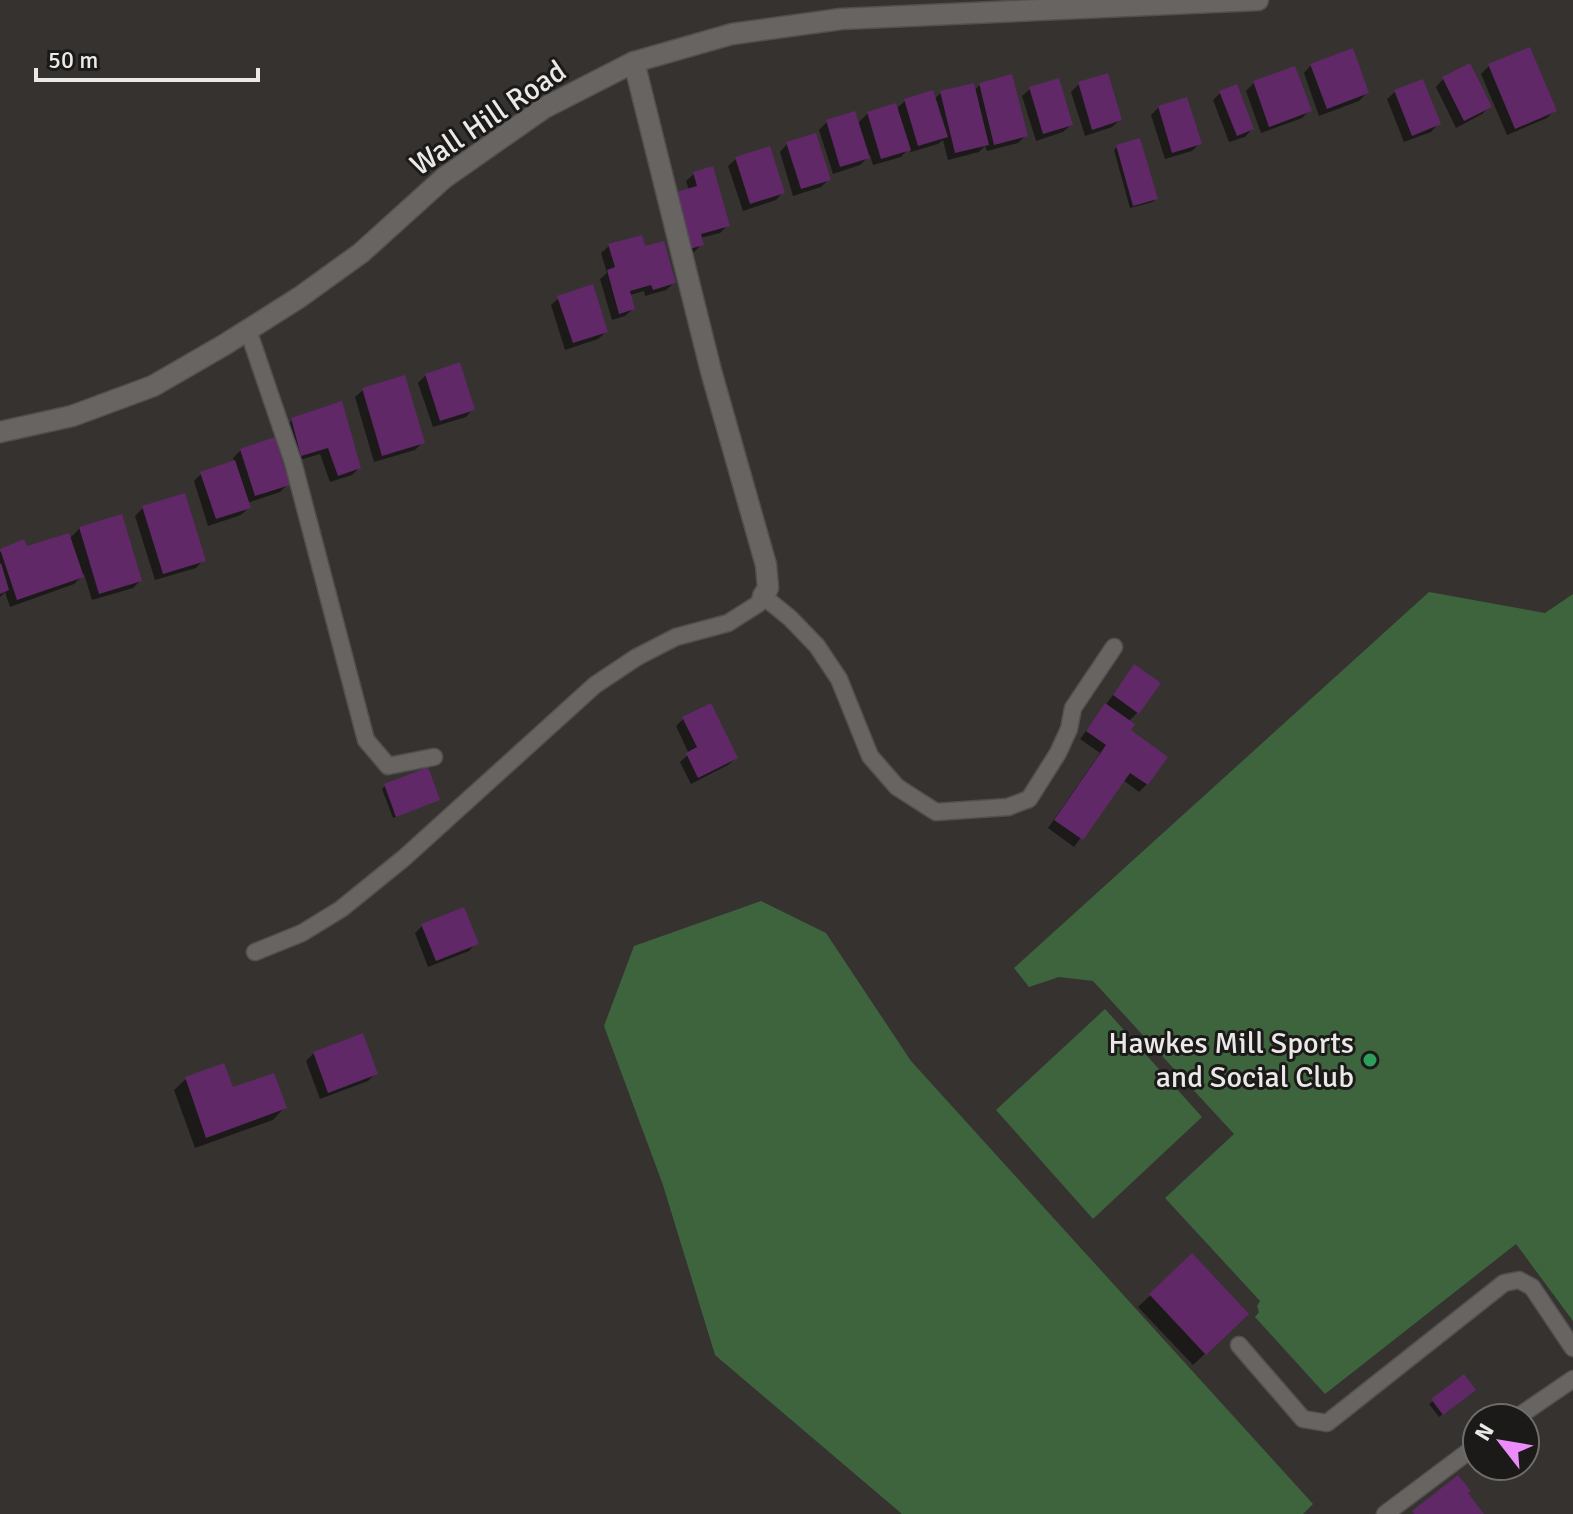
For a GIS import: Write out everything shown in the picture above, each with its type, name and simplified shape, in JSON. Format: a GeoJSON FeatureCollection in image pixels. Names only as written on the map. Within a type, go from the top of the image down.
{"type":"FeatureCollection","features":[{"type":"Feature","properties":{"kind":"street","name":"Wall Hill Road"},"geometry":{"type":"LineString","coordinates":[[0,432],[72,416],[153,386],[300,297],[361,253],[444,178],[544,108],[634,62],[732,34],[841,19],[1258,0]]}},
{"type":"Feature","properties":{"kind":"street"},"geometry":{"type":"LineString","coordinates":[[634,62],[711,371],[763,551],[768,588],[763,596]]}},
{"type":"Feature","properties":{"kind":"lane"},"geometry":{"type":"LineString","coordinates":[[248,330],[293,462],[366,740],[388,766],[434,757]]}},
{"type":"Feature","properties":{"kind":"lane"},"geometry":{"type":"LineString","coordinates":[[255,952],[302,933],[341,909],[404,858],[595,685],[637,657],[676,637],[728,623],[758,604],[763,596],[817,646],[839,679],[870,756],[897,787],[936,812],[1008,807],[1029,799],[1058,753],[1069,729],[1073,708],[1114,647]]}},
{"type":"Feature","properties":{"kind":"lane"},"geometry":{"type":"LineString","coordinates":[[1239,1345],[1303,1419],[1327,1423],[1504,1283],[1519,1280],[1532,1287],[1573,1348]]}},
{"type":"Feature","properties":{"kind":"lane"},"geometry":{"type":"LineString","coordinates":[[1539,1402],[1573,1379]]}},
{"type":"Feature","properties":{"kind":"lane"},"geometry":{"type":"LineString","coordinates":[[1385,1514],[1461,1457]]}},
{"type":"Feature","properties":{"kind":"green space","name":"Hawkes Mill Sports and Social Club"},"geometry":{"type":"Polygon","coordinates":[[[1429,592],[1545,613],[1573,594],[1573,1321],[1516,1244],[1325,1394],[1255,1317],[1260,1301],[1165,1198],[1234,1134],[1093,981],[1059,977],[1029,987],[1014,968],[1429,592]]]}},
{"type":"Feature","properties":{"kind":"green space"},"geometry":{"type":"Polygon","coordinates":[[[761,901],[826,933],[911,1061],[1313,1504],[1303,1514],[902,1514],[715,1355],[663,1185],[604,1026],[634,946],[761,901]]]}},
{"type":"Feature","properties":{"kind":"green space"},"geometry":{"type":"Polygon","coordinates":[[[1105,1009],[1202,1117],[1093,1219],[996,1110],[1105,1009]]]}},
{"type":"Feature","properties":{"kind":"building"},"geometry":{"type":"Polygon","coordinates":[[[1530,47],[1557,111],[1515,129],[1488,64],[1530,47]]]}},
{"type":"Feature","properties":{"kind":"building"},"geometry":{"type":"Polygon","coordinates":[[[1353,48],[1369,93],[1327,109],[1310,64],[1353,48]]]}},
{"type":"Feature","properties":{"kind":"building"},"geometry":{"type":"Polygon","coordinates":[[[1470,63],[1492,107],[1464,121],[1442,77],[1470,63]]]}},
{"type":"Feature","properties":{"kind":"building"},"geometry":{"type":"Polygon","coordinates":[[[1295,66],[1312,111],[1269,127],[1253,81],[1295,66]]]}},
{"type":"Feature","properties":{"kind":"building"},"geometry":{"type":"Polygon","coordinates":[[[1108,73],[1122,120],[1092,130],[1078,82],[1108,73]]]}},
{"type":"Feature","properties":{"kind":"building"},"geometry":{"type":"Polygon","coordinates":[[[1012,74],[1028,136],[994,145],[979,83],[1012,74]]]}},
{"type":"Feature","properties":{"kind":"building"},"geometry":{"type":"Polygon","coordinates":[[[1059,78],[1073,125],[1043,134],[1029,87],[1059,78]]]}},
{"type":"Feature","properties":{"kind":"building"},"geometry":{"type":"Polygon","coordinates":[[[1423,79],[1441,124],[1412,136],[1394,90],[1423,79]]]}},
{"type":"Feature","properties":{"kind":"building"},"geometry":{"type":"Polygon","coordinates":[[[974,83],[989,145],[955,153],[940,91],[974,83]]]}},
{"type":"Feature","properties":{"kind":"building"},"geometry":{"type":"Polygon","coordinates":[[[1237,84],[1254,129],[1237,136],[1219,91],[1237,84]]]}},
{"type":"Feature","properties":{"kind":"building"},"geometry":{"type":"Polygon","coordinates":[[[933,90],[948,137],[918,146],[904,99],[933,90]]]}},
{"type":"Feature","properties":{"kind":"building"},"geometry":{"type":"Polygon","coordinates":[[[1187,97],[1202,144],[1172,153],[1158,106],[1187,97]]]}},
{"type":"Feature","properties":{"kind":"building"},"geometry":{"type":"Polygon","coordinates":[[[896,103],[911,150],[881,159],[867,112],[896,103]]]}},
{"type":"Feature","properties":{"kind":"building"},"geometry":{"type":"Polygon","coordinates":[[[855,111],[870,158],[840,167],[826,120],[855,111]]]}},
{"type":"Feature","properties":{"kind":"building"},"geometry":{"type":"Polygon","coordinates":[[[816,133],[831,180],[801,189],[786,142],[816,133]]]}},
{"type":"Feature","properties":{"kind":"building"},"geometry":{"type":"Polygon","coordinates":[[[1140,138],[1158,199],[1133,206],[1116,145],[1140,138]]]}},
{"type":"Feature","properties":{"kind":"building"},"geometry":{"type":"Polygon","coordinates":[[[770,146],[785,193],[750,204],[735,157],[770,146]]]}},
{"type":"Feature","properties":{"kind":"building"},"geometry":{"type":"Polygon","coordinates":[[[713,166],[730,226],[701,234],[704,245],[689,249],[673,193],[697,186],[693,172],[713,166]]]}},
{"type":"Feature","properties":{"kind":"building"},"geometry":{"type":"Polygon","coordinates":[[[642,235],[645,246],[664,241],[676,283],[653,290],[651,285],[630,291],[635,309],[619,314],[607,270],[615,267],[608,244],[642,235]]]}},
{"type":"Feature","properties":{"kind":"building"},"geometry":{"type":"Polygon","coordinates":[[[593,284],[608,332],[573,343],[557,296],[593,284]]]}},
{"type":"Feature","properties":{"kind":"building"},"geometry":{"type":"Polygon","coordinates":[[[460,362],[475,410],[440,421],[425,374],[460,362]]]}},
{"type":"Feature","properties":{"kind":"building"},"geometry":{"type":"Polygon","coordinates":[[[405,375],[425,443],[382,456],[362,388],[405,375]]]}},
{"type":"Feature","properties":{"kind":"building"},"geometry":{"type":"Polygon","coordinates":[[[342,401],[361,468],[338,476],[328,448],[301,456],[291,418],[342,401]]]}},
{"type":"Feature","properties":{"kind":"building"},"geometry":{"type":"Polygon","coordinates":[[[275,437],[290,485],[255,496],[240,449],[275,437]]]}},
{"type":"Feature","properties":{"kind":"building"},"geometry":{"type":"Polygon","coordinates":[[[235,460],[251,508],[216,519],[200,472],[235,460]]]}},
{"type":"Feature","properties":{"kind":"building"},"geometry":{"type":"Polygon","coordinates":[[[185,493],[206,561],[163,574],[142,506],[185,493]]]}},
{"type":"Feature","properties":{"kind":"building"},"geometry":{"type":"Polygon","coordinates":[[[122,514],[142,581],[99,594],[79,527],[122,514]]]}},
{"type":"Feature","properties":{"kind":"building"},"geometry":{"type":"Polygon","coordinates":[[[69,533],[84,577],[17,600],[0,549],[24,539],[27,546],[69,533]]]}},
{"type":"Feature","properties":{"kind":"building"},"geometry":{"type":"Polygon","coordinates":[[[0,564],[9,590],[0,594],[0,564]]]}},
{"type":"Feature","properties":{"kind":"building"},"geometry":{"type":"Polygon","coordinates":[[[1134,664],[1161,683],[1139,714],[1113,695],[1134,664]]]}},
{"type":"Feature","properties":{"kind":"building"},"geometry":{"type":"Polygon","coordinates":[[[711,703],[738,758],[698,778],[686,753],[697,747],[682,717],[711,703]]]}},
{"type":"Feature","properties":{"kind":"building"},"geometry":{"type":"Polygon","coordinates":[[[1105,703],[1135,724],[1131,730],[1168,757],[1148,785],[1130,773],[1083,840],[1054,820],[1106,745],[1086,731],[1105,703]]]}},
{"type":"Feature","properties":{"kind":"building"},"geometry":{"type":"Polygon","coordinates":[[[428,767],[440,800],[396,817],[384,784],[428,767]]]}},
{"type":"Feature","properties":{"kind":"building"},"geometry":{"type":"Polygon","coordinates":[[[464,907],[479,944],[436,961],[421,924],[464,907]]]}},
{"type":"Feature","properties":{"kind":"building"},"geometry":{"type":"Polygon","coordinates":[[[363,1033],[378,1074],[328,1093],[313,1052],[363,1033]]]}},
{"type":"Feature","properties":{"kind":"building"},"geometry":{"type":"Polygon","coordinates":[[[224,1063],[233,1087],[274,1073],[287,1108],[206,1138],[185,1077],[224,1063]]]}},
{"type":"Feature","properties":{"kind":"building"},"geometry":{"type":"Polygon","coordinates":[[[1192,1253],[1249,1314],[1206,1355],[1149,1294],[1192,1253]]]}},
{"type":"Feature","properties":{"kind":"building"},"geometry":{"type":"Polygon","coordinates":[[[1464,1374],[1476,1390],[1443,1415],[1431,1399],[1464,1374]]]}},
{"type":"Feature","properties":{"kind":"building"},"geometry":{"type":"Polygon","coordinates":[[[1458,1475],[1484,1514],[1414,1514],[1412,1511],[1458,1475]]]}},
{"type":"Feature","properties":{"kind":"place","name":"Hawkes Mill Sports and Social Club"},"geometry":{"type":"Point","coordinates":[1370,1060]}}]}
